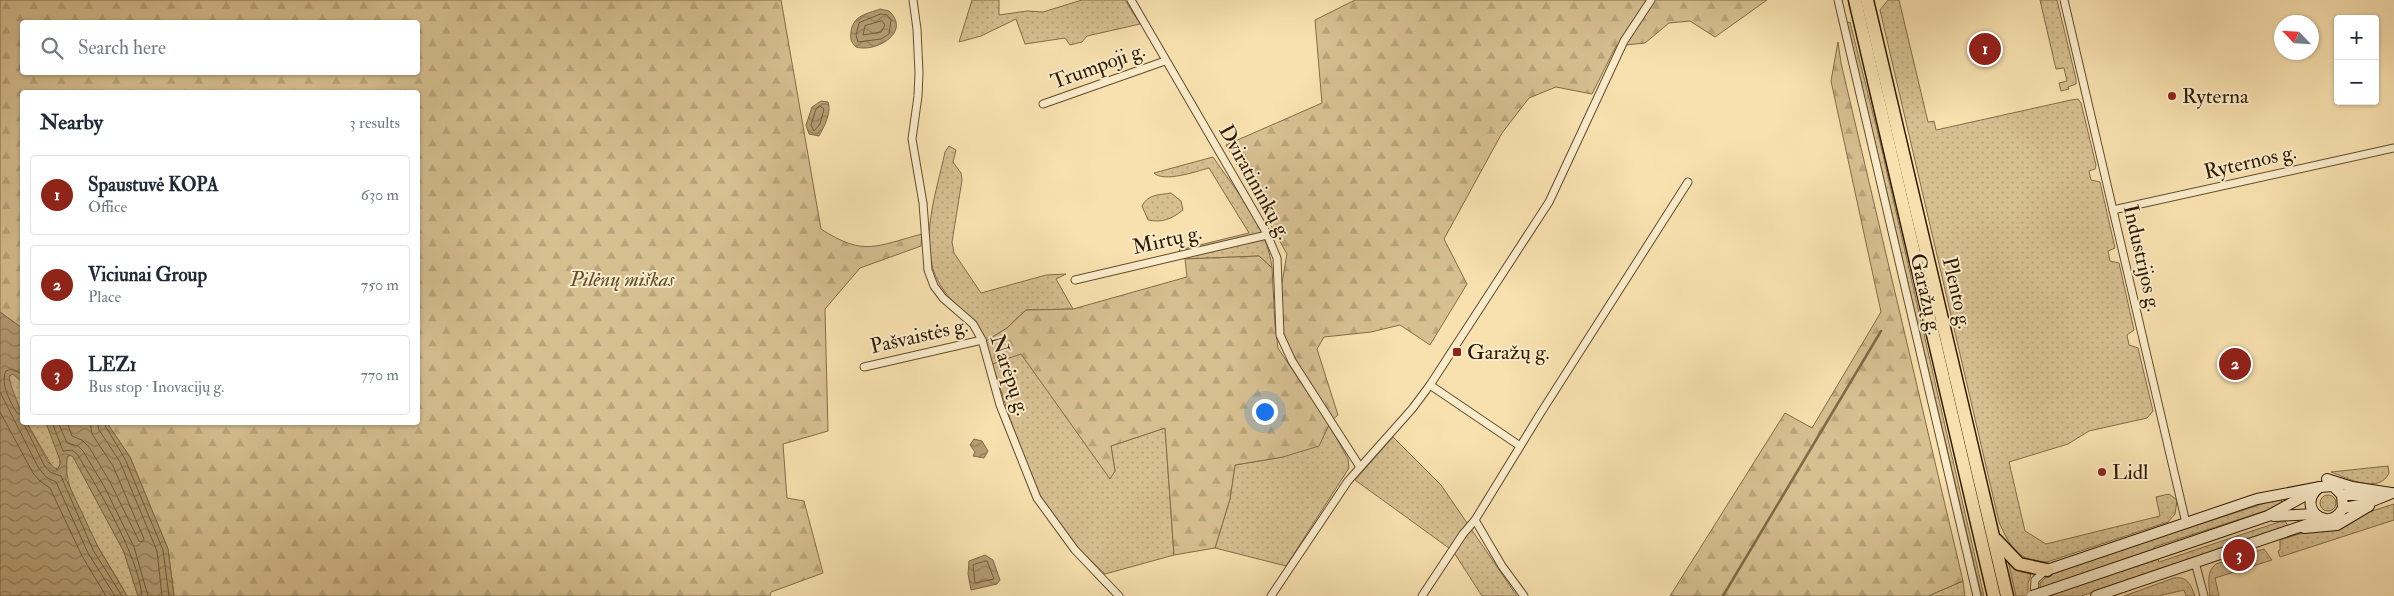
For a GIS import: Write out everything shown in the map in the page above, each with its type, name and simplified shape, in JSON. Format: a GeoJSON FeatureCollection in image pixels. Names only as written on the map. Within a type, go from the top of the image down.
{"type":"FeatureCollection","features":[{"type":"Feature","properties":{"kind":"highway","name":"Plento g."},"geometry":{"type":"LineString","coordinates":[[1855,0],[1994,596]]}},
{"type":"Feature","properties":{"kind":"highway","name":"Plento g."},"geometry":{"type":"LineString","coordinates":[[1868,0],[2007,596]]}},
{"type":"Feature","properties":{"kind":"highway"},"geometry":{"type":"LineString","coordinates":[[1872,18],[1879,0]]}},
{"type":"Feature","properties":{"kind":"highway"},"geometry":{"type":"LineString","coordinates":[[1993,536],[2019,564],[2046,570]]}},
{"type":"Feature","properties":{"kind":"main road"},"geometry":{"type":"LineString","coordinates":[[2302,489],[2319,481],[2329,479],[2352,487],[2393,493]]}},
{"type":"Feature","properties":{"kind":"main road"},"geometry":{"type":"LineString","coordinates":[[2046,570],[2257,499],[2302,489],[2318,489],[2333,486],[2342,495],[2343,508]]}},
{"type":"Feature","properties":{"kind":"main road"},"geometry":{"type":"LineString","coordinates":[[2033,596],[2268,516],[2318,489]]}},
{"type":"Feature","properties":{"kind":"main road"},"geometry":{"type":"LineString","coordinates":[[2318,489],[2310,502],[2319,516]]}},
{"type":"Feature","properties":{"kind":"main road"},"geometry":{"type":"LineString","coordinates":[[2342,495],[2393,493]]}},
{"type":"Feature","properties":{"kind":"main road"},"geometry":{"type":"LineString","coordinates":[[2268,516],[2335,517],[2343,508],[2365,504],[2393,493]]}},
{"type":"Feature","properties":{"kind":"main road"},"geometry":{"type":"LineString","coordinates":[[2096,596],[2300,528],[2337,525],[2393,493]]}},
{"type":"Feature","properties":{"kind":"main road"},"geometry":{"type":"LineString","coordinates":[[2300,528],[2319,516]]}},
{"type":"Feature","properties":{"kind":"street","name":"Narėpų g."},"geometry":{"type":"LineString","coordinates":[[913,0],[918,29],[919,73],[912,147],[923,203],[928,270],[934,286],[943,298],[973,324],[982,340],[1000,405],[1037,498],[1075,550],[1119,596]]}},
{"type":"Feature","properties":{"kind":"street","name":"Dviratininkų g."},"geometry":{"type":"LineString","coordinates":[[1131,0],[1164,61],[1267,235],[1278,258],[1280,334],[1292,360],[1360,467]]}},
{"type":"Feature","properties":{"kind":"street"},"geometry":{"type":"LineString","coordinates":[[1271,596],[1348,481],[1430,385],[1548,202],[1624,41],[1651,0]]}},
{"type":"Feature","properties":{"kind":"street","name":"Garažų g."},"geometry":{"type":"LineString","coordinates":[[1838,0],[1977,596]]}},
{"type":"Feature","properties":{"kind":"street","name":"Industrijos g."},"geometry":{"type":"LineString","coordinates":[[2064,0],[2186,523]]}},
{"type":"Feature","properties":{"kind":"street","name":"Trumpoji g."},"geometry":{"type":"LineString","coordinates":[[1043,104],[1164,61]]}},
{"type":"Feature","properties":{"kind":"street","name":"Ryternos g."},"geometry":{"type":"LineString","coordinates":[[2113,210],[2394,148]]}},
{"type":"Feature","properties":{"kind":"street"},"geometry":{"type":"LineString","coordinates":[[1422,596],[1463,534],[1475,520],[1688,182]]}},
{"type":"Feature","properties":{"kind":"street","name":"Mirtų g."},"geometry":{"type":"LineString","coordinates":[[1075,280],[1267,235]]}},
{"type":"Feature","properties":{"kind":"street","name":"Pašvaistės g."},"geometry":{"type":"LineString","coordinates":[[864,367],[982,340]]}},
{"type":"Feature","properties":{"kind":"street"},"geometry":{"type":"LineString","coordinates":[[1430,385],[1520,446]]}},
{"type":"Feature","properties":{"kind":"street"},"geometry":{"type":"LineString","coordinates":[[1475,520],[1502,566],[1524,596]]}},
{"type":"Feature","properties":{"kind":"street"},"geometry":{"type":"LineString","coordinates":[[2195,562],[2204,596]]}},
{"type":"Feature","properties":{"kind":"street"},"geometry":{"type":"LineString","coordinates":[[2033,596],[2035,580],[2046,570]]}},
{"type":"Feature","properties":{"kind":"green space","name":"Pilėnų miškas"},"geometry":{"type":"Polygon","coordinates":[[[0,0],[781,0],[821,229],[848,243],[870,247],[922,234],[921,246],[860,268],[825,309],[828,431],[783,444],[787,498],[804,501],[823,573],[771,592],[770,596],[174,596],[168,549],[130,457],[108,425],[420,425],[420,90],[20,90],[20,327],[0,312],[0,0]]]}},
{"type":"Feature","properties":{"kind":"green space"},"geometry":{"type":"Polygon","coordinates":[[[972,0],[999,0],[999,15],[1027,11],[1043,12],[1082,0],[1125,0],[1140,24],[1087,36],[1082,42],[1070,45],[1065,38],[1025,44],[1016,19],[981,36],[959,42],[972,0]]]}},
{"type":"Feature","properties":{"kind":"green space"},"geometry":{"type":"Polygon","coordinates":[[[1355,0],[1767,0],[1715,37],[1690,21],[1669,23],[1645,43],[1616,46],[1592,94],[1556,87],[1529,98],[1502,133],[1444,239],[1467,284],[1430,345],[1400,325],[1371,332],[1324,337],[1317,349],[1338,415],[1332,420],[1284,340],[1281,288],[1287,254],[1226,145],[1322,103],[1315,20],[1355,0]]]}},
{"type":"Feature","properties":{"kind":"green space"},"geometry":{"type":"Polygon","coordinates":[[[1888,0],[1899,0],[1928,122],[1934,121],[1936,130],[2071,100],[2078,99],[2081,103],[2096,165],[2095,169],[2089,171],[2091,180],[2100,182],[2115,248],[2108,251],[2110,261],[2119,263],[2134,330],[2127,335],[2129,345],[2138,348],[2153,411],[2147,418],[2089,431],[2068,444],[2009,462],[2025,531],[2046,544],[2160,516],[2156,497],[2169,494],[2177,500],[2175,514],[2168,522],[2047,562],[2037,562],[2022,556],[2007,538],[1999,522],[1880,10],[1888,0]]]}},
{"type":"Feature","properties":{"kind":"green space"},"geometry":{"type":"Polygon","coordinates":[[[2040,0],[2057,0],[2076,79],[2076,84],[2068,87],[2069,89],[2061,91],[2059,83],[2067,81],[2064,68],[2056,69],[2040,0]]]}},
{"type":"Feature","properties":{"kind":"green space"},"geometry":{"type":"Polygon","coordinates":[[[1850,22],[1880,142],[1984,596],[1982,596],[1980,589],[1847,23],[1850,22]]]}},
{"type":"Feature","properties":{"kind":"green space"},"geometry":{"type":"Polygon","coordinates":[[[1838,42],[1841,63],[1963,581],[1928,596],[1670,596],[1785,413],[1812,428],[1881,312],[1831,81],[1838,42]]]}},
{"type":"Feature","properties":{"kind":"green space"},"geometry":{"type":"Polygon","coordinates":[[[949,146],[956,150],[953,162],[961,173],[962,180],[952,242],[954,253],[981,293],[1046,275],[1066,274],[1056,279],[1073,309],[1026,310],[1007,328],[986,341],[972,320],[945,292],[936,277],[931,260],[929,242],[933,205],[945,152],[949,146]]]}},
{"type":"Feature","properties":{"kind":"green space"},"geometry":{"type":"Polygon","coordinates":[[[1213,157],[1257,223],[1269,253],[1272,268],[1259,256],[1185,259],[1179,250],[1249,233],[1209,168],[1173,177],[1159,176],[1154,173],[1213,157]]]}},
{"type":"Feature","properties":{"kind":"green space"},"geometry":{"type":"Polygon","coordinates":[[[1171,193],[1181,201],[1183,210],[1167,220],[1148,220],[1142,206],[1144,202],[1154,196],[1171,193]]]}},
{"type":"Feature","properties":{"kind":"green space"},"geometry":{"type":"Polygon","coordinates":[[[1259,256],[1272,268],[1278,348],[1329,425],[1319,446],[1283,457],[1235,465],[1230,499],[1215,548],[1174,555],[1165,428],[1111,446],[1115,471],[1110,479],[1021,354],[992,364],[986,341],[1007,328],[1026,310],[1073,309],[1187,277],[1185,259],[1259,256]]]}},
{"type":"Feature","properties":{"kind":"green space"},"geometry":{"type":"Polygon","coordinates":[[[1021,353],[1110,478],[1115,471],[1111,446],[1165,428],[1174,555],[1105,574],[1061,528],[1040,495],[1024,459],[992,364],[1021,353]]]}},
{"type":"Feature","properties":{"kind":"green space"},"geometry":{"type":"Polygon","coordinates":[[[9,374],[16,375],[20,380],[20,410],[11,390],[9,374]]]}},
{"type":"Feature","properties":{"kind":"green space"},"geometry":{"type":"Polygon","coordinates":[[[28,425],[47,425],[60,458],[59,469],[53,468],[28,425]]]}},
{"type":"Feature","properties":{"kind":"green space"},"geometry":{"type":"Polygon","coordinates":[[[1329,425],[1348,459],[1349,468],[1286,566],[1215,548],[1230,499],[1235,465],[1283,457],[1329,425]]]}},
{"type":"Feature","properties":{"kind":"green space"},"geometry":{"type":"Polygon","coordinates":[[[1393,437],[1441,485],[1517,596],[1482,596],[1453,551],[1355,480],[1393,437]]]}},
{"type":"Feature","properties":{"kind":"green space"},"geometry":{"type":"Polygon","coordinates":[[[73,456],[124,552],[138,596],[127,596],[78,509],[67,473],[67,457],[73,456]]]}},
{"type":"Feature","properties":{"kind":"green space"},"geometry":{"type":"Polygon","coordinates":[[[2388,466],[2389,473],[2384,480],[2370,484],[2354,481],[2331,472],[2388,466]]]}},
{"type":"Feature","properties":{"kind":"green space"},"geometry":{"type":"Polygon","coordinates":[[[2325,495],[2331,495],[2336,500],[2334,509],[2325,511],[2320,506],[2320,500],[2325,495]]]}},
{"type":"Feature","properties":{"kind":"green space"},"geometry":{"type":"Polygon","coordinates":[[[2281,498],[2282,502],[2268,510],[2154,547],[2159,562],[2282,521],[2285,521],[2288,526],[2081,596],[2041,596],[2040,583],[2051,572],[2281,498]]]}},
{"type":"Feature","properties":{"kind":"green space"},"geometry":{"type":"Polygon","coordinates":[[[2394,504],[2394,520],[2280,557],[2278,551],[2280,550],[2280,540],[2394,504]]]}},
{"type":"Feature","properties":{"kind":"green space"},"geometry":{"type":"Polygon","coordinates":[[[2264,549],[2272,560],[2215,578],[2219,596],[2210,596],[2209,574],[2216,564],[2264,549]]]}},
{"type":"Feature","properties":{"kind":"green space"},"geometry":{"type":"Polygon","coordinates":[[[2008,561],[2031,575],[2028,583],[2028,596],[2016,596],[2008,561]]]}},
{"type":"Feature","properties":{"kind":"green space"},"geometry":{"type":"Polygon","coordinates":[[[2174,578],[2185,580],[2190,585],[2195,596],[2186,596],[2184,590],[2158,596],[2124,596],[2174,578]]]}},
{"type":"Feature","properties":{"kind":"green space"},"geometry":{"type":"Polygon","coordinates":[[[1963,581],[1965,596],[1928,596],[1963,581]]]}},
{"type":"Feature","properties":{"kind":"water"},"geometry":{"type":"Polygon","coordinates":[[[880,9],[889,11],[895,19],[894,33],[889,39],[873,47],[856,47],[851,37],[852,26],[861,16],[880,9]]]}},
{"type":"Feature","properties":{"kind":"water"},"geometry":{"type":"Polygon","coordinates":[[[821,101],[828,102],[827,119],[819,136],[809,134],[806,125],[812,107],[821,101]]]}},
{"type":"Feature","properties":{"kind":"water"},"geometry":{"type":"Polygon","coordinates":[[[0,312],[20,327],[20,380],[13,374],[9,376],[20,411],[20,425],[28,425],[48,462],[57,470],[61,463],[47,425],[108,425],[130,457],[168,549],[174,596],[138,596],[124,552],[73,457],[70,455],[67,457],[66,479],[98,547],[127,596],[0,596],[0,312]]]}},
{"type":"Feature","properties":{"kind":"water"},"geometry":{"type":"Polygon","coordinates":[[[974,439],[982,441],[988,451],[984,458],[973,456],[975,452],[970,445],[974,439]]]}},
{"type":"Feature","properties":{"kind":"water"},"geometry":{"type":"Polygon","coordinates":[[[985,555],[993,560],[1000,580],[997,584],[971,590],[968,574],[969,561],[985,555]]]}},
{"type":"Feature","properties":{"kind":"waterway"},"geometry":{"type":"LineString","coordinates":[[1723,596],[1881,331]]}},
{"type":"Feature","properties":{"kind":"place","name":"Spaustuvė KOPA"},"geometry":{"type":"Point","coordinates":[1985,49]}},
{"type":"Feature","properties":{"kind":"place","name":"Ryterna"},"geometry":{"type":"Point","coordinates":[2172,96]}},
{"type":"Feature","properties":{"kind":"place","name":"Garažų g."},"geometry":{"type":"Point","coordinates":[1457,352]}},
{"type":"Feature","properties":{"kind":"place","name":"Viciunai Group"},"geometry":{"type":"Point","coordinates":[2235,364]}},
{"type":"Feature","properties":{"kind":"place","name":"Lidl"},"geometry":{"type":"Point","coordinates":[2102,472]}},
{"type":"Feature","properties":{"kind":"place","name":"LEZ1"},"geometry":{"type":"Point","coordinates":[2239,555]}}]}
